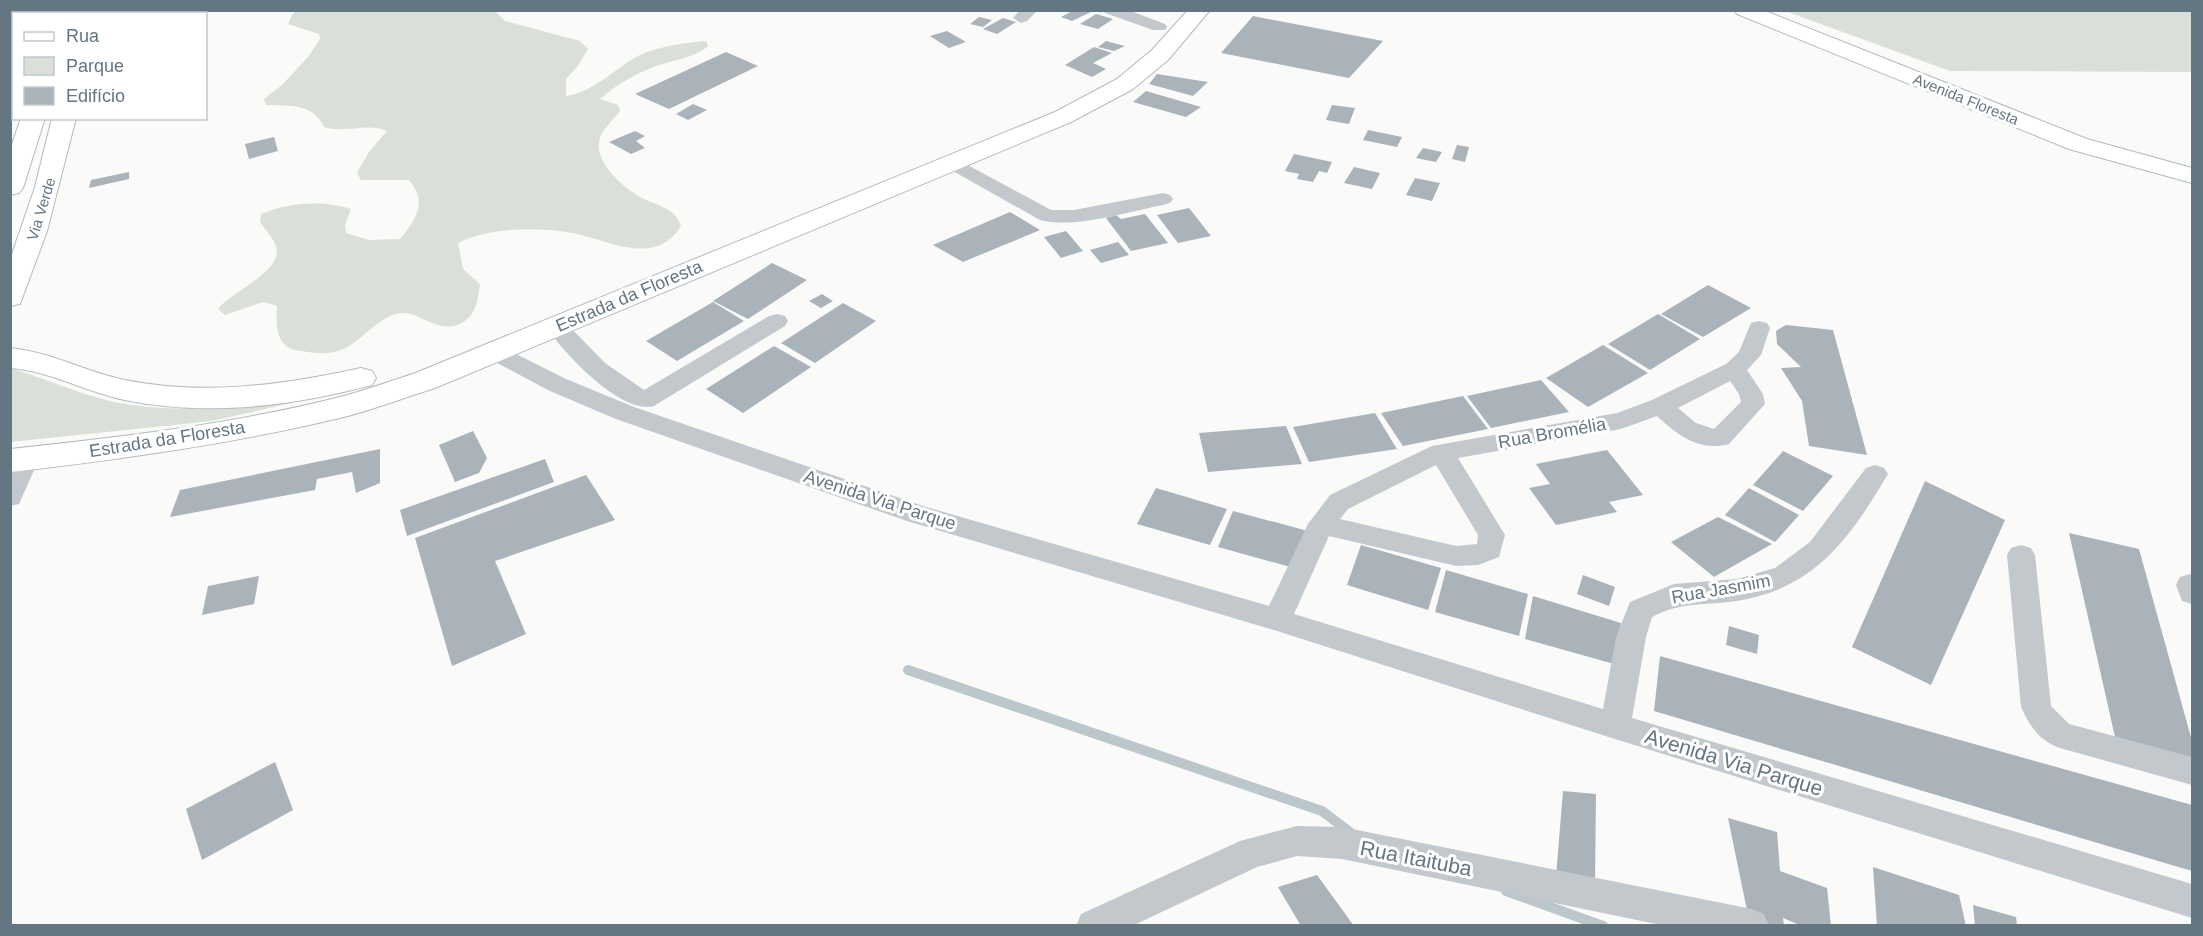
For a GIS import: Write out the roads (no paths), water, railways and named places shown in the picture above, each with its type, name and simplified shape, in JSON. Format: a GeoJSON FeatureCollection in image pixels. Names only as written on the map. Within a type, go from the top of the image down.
{"type":"FeatureCollection","features":[{"type":"Feature","properties":{"kind":"main road","name":"Estrada da Floresta"},"geometry":{"type":"LineString","coordinates":[[18,460],[266,424],[342,406],[424,381],[1063,117],[1125,84],[1160,55],[1200,10]]}},
{"type":"Feature","properties":{"kind":"main road","name":"Avenida Floresta"},"geometry":{"type":"LineString","coordinates":[[1744,10],[2078,144],[2193,176]]}},
{"type":"Feature","properties":{"kind":"main road","name":"Avenida Floresta"},"geometry":{"type":"LineString","coordinates":[[1778,10],[2018,104],[2123,138],[2193,157]]}},
{"type":"Feature","properties":{"kind":"main road","name":"Estrada da Floresta"},"geometry":{"type":"LineString","coordinates":[[10,358],[43,365],[124,390],[185,398],[261,397],[323,388],[397,370],[545,314],[1062,97],[1109,74],[1166,19]]}},
{"type":"Feature","properties":{"kind":"main road","name":"Via Verde"},"geometry":{"type":"LineString","coordinates":[[10,188],[32,120]]}},
{"type":"Feature","properties":{"kind":"main road","name":"Via Verde"},"geometry":{"type":"LineString","coordinates":[[10,298],[38,222],[64,120]]}},
{"type":"Feature","properties":{"kind":"street"},"geometry":{"type":"LineString","coordinates":[[1111,10],[1166,19]]}},
{"type":"Feature","properties":{"kind":"street"},"geometry":{"type":"LineString","coordinates":[[951,162],[1047,216],[1074,216],[1163,199]]}},
{"type":"Feature","properties":{"kind":"street"},"geometry":{"type":"LineString","coordinates":[[557,327],[569,343],[621,388],[635,406],[777,321]]}},
{"type":"Feature","properties":{"kind":"street"},"geometry":{"type":"LineString","coordinates":[[1661,406],[1692,434],[1707,439],[1720,438],[1753,404],[1751,394],[1734,369],[1749,355],[1759,328]]}},
{"type":"Feature","properties":{"kind":"street","name":"Avenida Via Parque"},"geometry":{"type":"LineString","coordinates":[[494,352],[558,385],[635,406],[916,514],[1277,620],[1615,726],[2193,901]]}},
{"type":"Feature","properties":{"kind":"street","name":"Rua Bromélia"},"geometry":{"type":"LineString","coordinates":[[1441,452],[1621,421],[1661,406],[1734,369]]}},
{"type":"Feature","properties":{"kind":"street"},"geometry":{"type":"LineString","coordinates":[[1277,620],[1321,524],[1339,502],[1441,452],[1492,534],[1489,550],[1478,555],[1456,556],[1321,524]]}},
{"type":"Feature","properties":{"kind":"street"},"geometry":{"type":"LineString","coordinates":[[10,497],[18,460]]}},
{"type":"Feature","properties":{"kind":"street","name":"Rua Jasmim"},"geometry":{"type":"LineString","coordinates":[[1615,726],[1631,637],[1640,610],[1665,597],[1738,590],[1771,582],[1796,572],[1817,554],[1875,474]]}},
{"type":"Feature","properties":{"kind":"street"},"geometry":{"type":"LineString","coordinates":[[2021,555],[2036,707],[2043,720],[2060,735],[2193,771]]}},
{"type":"Feature","properties":{"kind":"street","name":"Rua Itaituba"},"geometry":{"type":"LineString","coordinates":[[1093,926],[1252,852],[1297,841],[1342,843],[1750,925]]}},
{"type":"Feature","properties":{"kind":"waterway"},"geometry":{"type":"LineString","coordinates":[[908,670],[1322,811],[1351,833]]}},
{"type":"Feature","properties":{"kind":"waterway"},"geometry":{"type":"LineString","coordinates":[[1506,891],[1603,926]]}}]}
